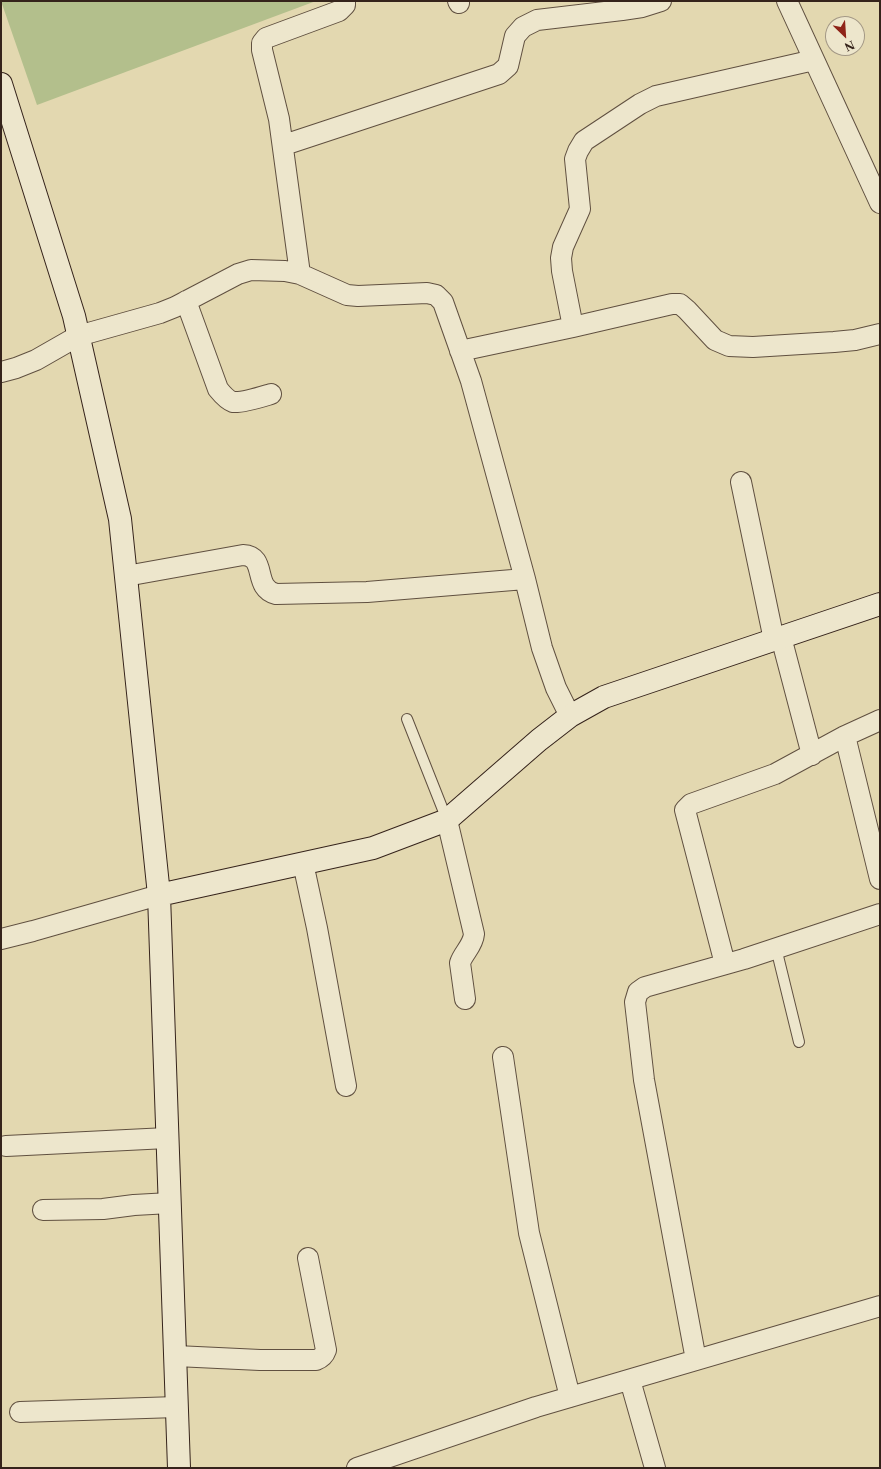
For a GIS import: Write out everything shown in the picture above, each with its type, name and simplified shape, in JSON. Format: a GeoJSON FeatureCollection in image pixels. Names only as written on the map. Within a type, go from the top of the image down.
{"type":"FeatureCollection","features":[{"type":"Feature","properties":{"kind":"main road"},"geometry":{"type":"LineString","coordinates":[[1,84],[74,316],[120,519],[159,895],[179,1468]]}},
{"type":"Feature","properties":{"kind":"main road"},"geometry":{"type":"LineString","coordinates":[[159,895],[373,848],[447,820],[539,740],[570,716],[604,697],[880,604]]}},
{"type":"Feature","properties":{"kind":"street"},"geometry":{"type":"LineString","coordinates":[[300,274],[284,145],[279,118],[262,50],[262,43],[266,38],[339,11],[345,6],[345,1]]}},
{"type":"Feature","properties":{"kind":"street"},"geometry":{"type":"LineString","coordinates":[[284,145],[499,74],[508,66],[515,36],[523,27],[537,20],[642,7],[661,1]]}},
{"type":"Feature","properties":{"kind":"street"},"geometry":{"type":"LineString","coordinates":[[787,1],[880,203]]}},
{"type":"Feature","properties":{"kind":"street"},"geometry":{"type":"LineString","coordinates":[[573,327],[562,271],[561,258],[563,247],[580,208],[575,160],[584,141],[640,104],[656,96],[814,60]]}},
{"type":"Feature","properties":{"kind":"street"},"geometry":{"type":"LineString","coordinates":[[1,372],[36,360],[78,336],[160,313],[238,274],[251,270],[285,270],[300,274],[347,295],[358,296],[427,293],[436,295],[443,302],[471,381],[525,579],[542,648],[556,688],[570,716]]}},
{"type":"Feature","properties":{"kind":"street"},"geometry":{"type":"LineString","coordinates":[[186,301],[218,390],[232,402],[239,402],[271,394]]}},
{"type":"Feature","properties":{"kind":"street"},"geometry":{"type":"LineString","coordinates":[[460,351],[672,304],[680,304],[715,340],[729,346],[834,342],[855,340],[880,334]]}},
{"type":"Feature","properties":{"kind":"street"},"geometry":{"type":"LineString","coordinates":[[741,482],[777,638],[812,755]]}},
{"type":"Feature","properties":{"kind":"street"},"geometry":{"type":"LineString","coordinates":[[126,576],[250,555],[255,559],[265,588],[269,592],[276,594],[367,592],[525,579]]}},
{"type":"Feature","properties":{"kind":"street"},"geometry":{"type":"LineString","coordinates":[[725,964],[685,810],[692,804],[775,774],[845,736],[880,720]]}},
{"type":"Feature","properties":{"kind":"street"},"geometry":{"type":"LineString","coordinates":[[845,736],[880,879]]}},
{"type":"Feature","properties":{"kind":"street"},"geometry":{"type":"LineString","coordinates":[[447,820],[474,934],[474,940],[461,959],[460,963],[465,999]]}},
{"type":"Feature","properties":{"kind":"street"},"geometry":{"type":"LineString","coordinates":[[303,863],[317,928],[346,1086]]}},
{"type":"Feature","properties":{"kind":"street"},"geometry":{"type":"LineString","coordinates":[[1,939],[159,895]]}},
{"type":"Feature","properties":{"kind":"street"},"geometry":{"type":"LineString","coordinates":[[696,1360],[644,1080],[635,1002],[638,992],[645,987],[725,964],[880,914]]}},
{"type":"Feature","properties":{"kind":"street"},"geometry":{"type":"LineString","coordinates":[[503,1057],[529,1233],[570,1397]]}},
{"type":"Feature","properties":{"kind":"street"},"geometry":{"type":"LineString","coordinates":[[6,1146],[168,1138]]}},
{"type":"Feature","properties":{"kind":"street"},"geometry":{"type":"LineString","coordinates":[[43,1210],[103,1209],[134,1205],[170,1203]]}},
{"type":"Feature","properties":{"kind":"street"},"geometry":{"type":"LineString","coordinates":[[176,1356],[260,1360],[316,1360],[321,1358],[326,1350],[308,1258]]}},
{"type":"Feature","properties":{"kind":"street"},"geometry":{"type":"LineString","coordinates":[[357,1468],[570,1397],[880,1306]]}},
{"type":"Feature","properties":{"kind":"street"},"geometry":{"type":"LineString","coordinates":[[630,1380],[655,1468]]}},
{"type":"Feature","properties":{"kind":"street"},"geometry":{"type":"LineString","coordinates":[[20,1412],[177,1407]]}},
{"type":"Feature","properties":{"kind":"lane"},"geometry":{"type":"LineString","coordinates":[[407,719],[447,820]]}},
{"type":"Feature","properties":{"kind":"lane"},"geometry":{"type":"LineString","coordinates":[[776,948],[799,1042]]}},
{"type":"Feature","properties":{"kind":"green space"},"geometry":{"type":"Polygon","coordinates":[[[1,1],[316,1],[37,105],[1,1]]]}}]}
